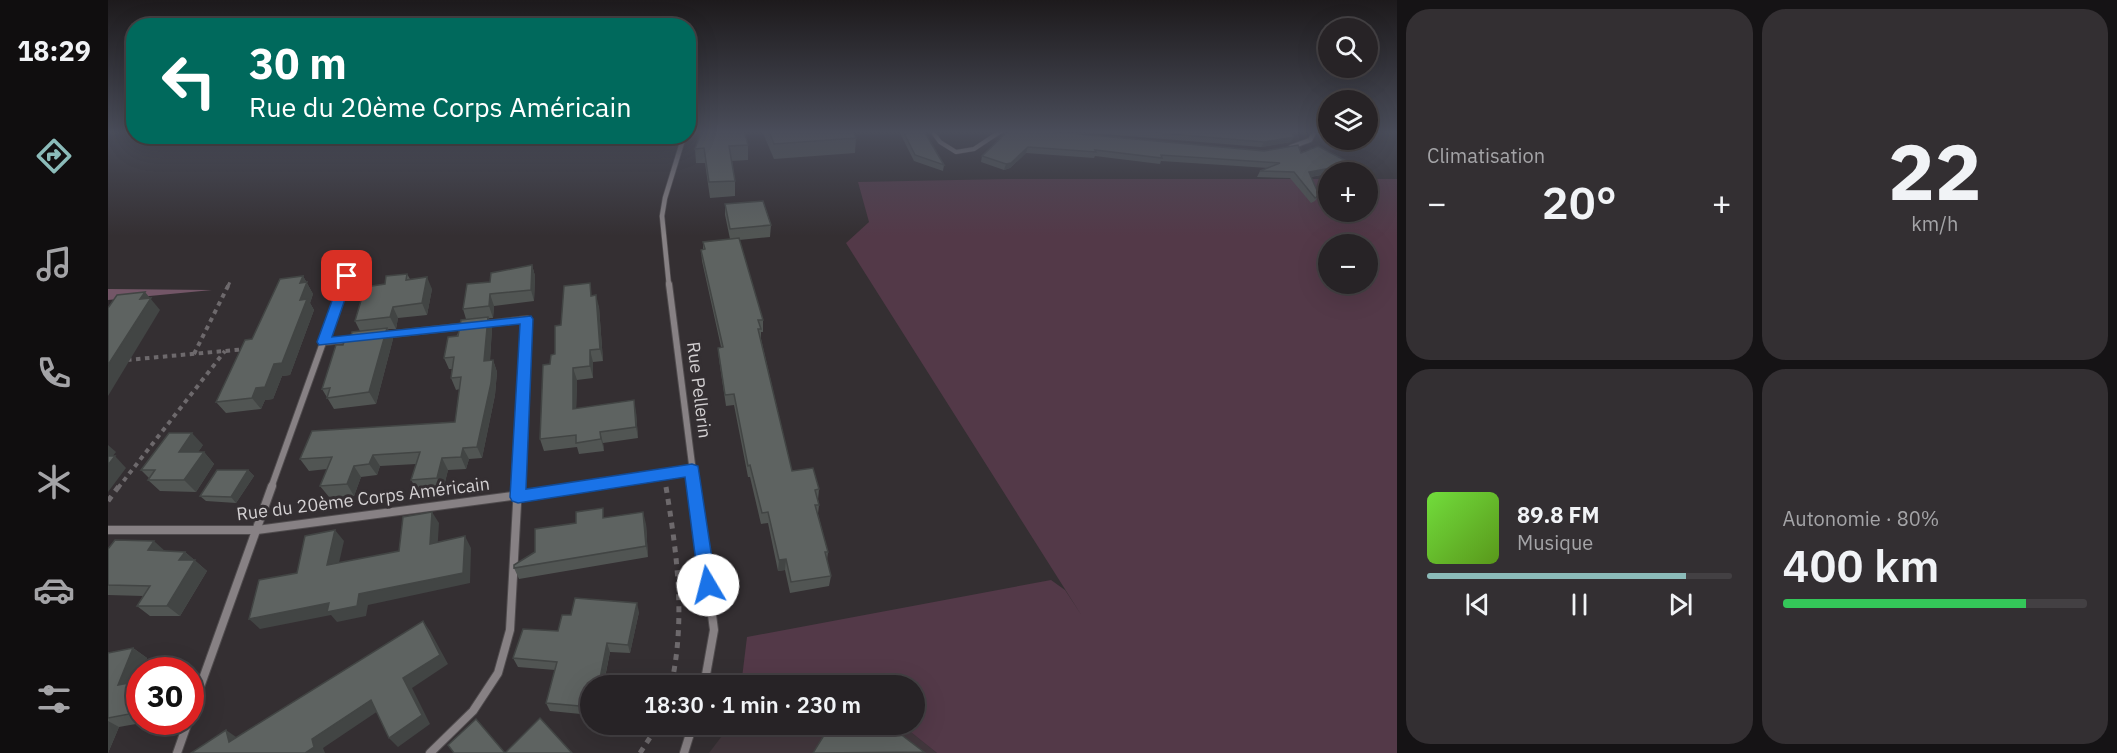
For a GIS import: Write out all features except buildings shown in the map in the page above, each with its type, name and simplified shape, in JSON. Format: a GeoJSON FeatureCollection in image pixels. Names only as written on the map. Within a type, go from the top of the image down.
{"type":"FeatureCollection","features":[{"type":"Feature","properties":{"kind":"street","name":"Rue Pellerin"},"geometry":{"type":"LineString","coordinates":[[675,166],[662,216],[692,470],[714,630],[706,675]]}},
{"type":"Feature","properties":{"kind":"street"},"geometry":{"type":"LineString","coordinates":[[204,676],[347,276]]}},
{"type":"Feature","properties":{"kind":"street"},"geometry":{"type":"LineString","coordinates":[[430,753],[473,711],[498,673],[510,630],[527,319],[482,324]]}},
{"type":"Feature","properties":{"kind":"street"},"geometry":{"type":"LineString","coordinates":[[380,336],[470,326]]}},
{"type":"Feature","properties":{"kind":"street"},"geometry":{"type":"LineString","coordinates":[[324,342],[358,338]]}},
{"type":"Feature","properties":{"kind":"street","name":"Rue du 20ème Corps Américain"},"geometry":{"type":"LineString","coordinates":[[108,530],[257,530],[518,497],[692,470]]}},
{"type":"Feature","properties":{"kind":"street"},"geometry":{"type":"LineString","coordinates":[[177,753],[183,735]]}},
{"type":"Feature","properties":{"kind":"street"},"geometry":{"type":"LineString","coordinates":[[684,753],[690,735]]}},
{"type":"Feature","properties":{"kind":"path"},"geometry":{"type":"LineString","coordinates":[[194,354],[230,282]]}},
{"type":"Feature","properties":{"kind":"path"},"geometry":{"type":"LineString","coordinates":[[119,361],[247,349]]}},
{"type":"Feature","properties":{"kind":"path"},"geometry":{"type":"LineString","coordinates":[[108,501],[225,351]]}},
{"type":"Feature","properties":{"kind":"path"},"geometry":{"type":"LineString","coordinates":[[664,474],[681,577],[677,664],[674,675]]}},
{"type":"Feature","properties":{"kind":"path"},"geometry":{"type":"LineString","coordinates":[[640,753],[652,735]]}},
{"type":"Feature","properties":{"kind":"shaded area"},"geometry":{"type":"Polygon","coordinates":[[[1005,179],[1318,179],[1318,222],[1378,222],[1378,179],[1397,179],[1397,753],[937,753],[914,735],[925,735],[925,675],[742,675],[747,637],[1051,580],[1065,590],[1082,616],[846,243],[869,222],[858,182],[1005,179]]]}},
{"type":"Feature","properties":{"kind":"shaded area"},"geometry":{"type":"Polygon","coordinates":[[[108,289],[212,290],[108,300],[108,289]]]}},
{"type":"Feature","properties":{"kind":"shaded area"},"geometry":{"type":"Polygon","coordinates":[[[723,735],[914,735],[937,753],[709,753],[723,735]]]}},
{"type":"Feature","properties":{"kind":"route"},"geometry":{"type":"LineString","coordinates":[[347,276],[324,342],[527,319],[518,497],[692,470],[708,585]]}}]}
